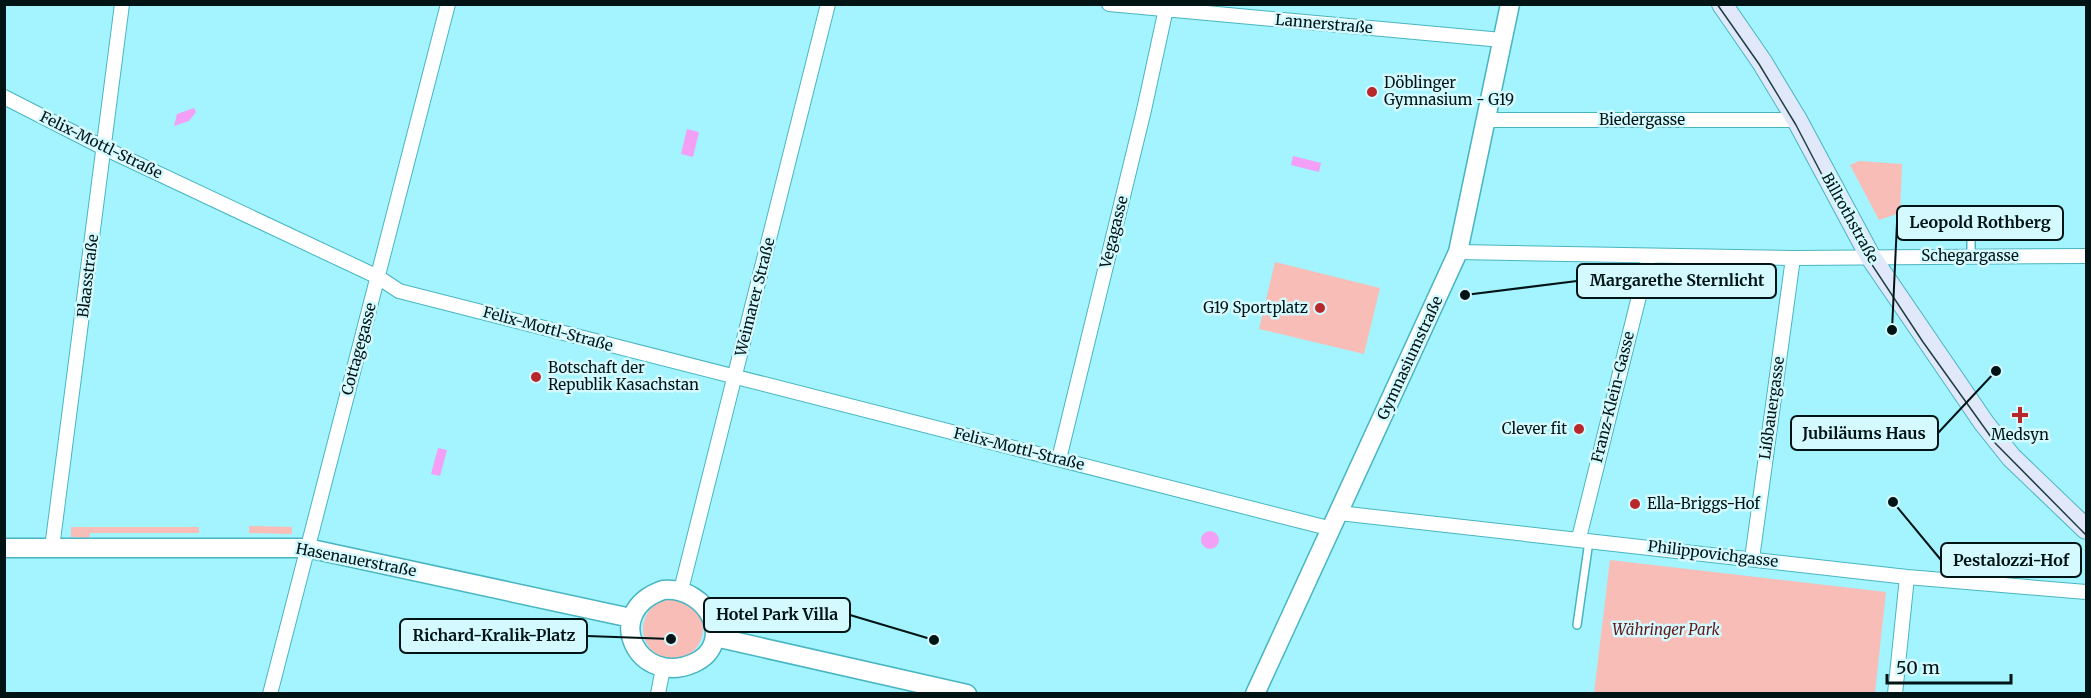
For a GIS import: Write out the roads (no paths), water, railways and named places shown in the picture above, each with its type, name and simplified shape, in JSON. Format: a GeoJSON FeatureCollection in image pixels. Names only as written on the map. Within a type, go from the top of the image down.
{"type":"FeatureCollection","features":[{"type":"Feature","properties":{"kind":"main road","name":"Billrothstraße"},"geometry":{"type":"LineString","coordinates":[[1722,4],[1762,62],[1797,120],[1850,223],[1870,256],[1995,438],[2086,529]]}},
{"type":"Feature","properties":{"kind":"street","name":"Blaasstraße"},"geometry":{"type":"LineString","coordinates":[[52,548],[122,4]]}},
{"type":"Feature","properties":{"kind":"street","name":"Cottagegasse"},"geometry":{"type":"LineString","coordinates":[[270,693],[448,4]]}},
{"type":"Feature","properties":{"kind":"street","name":"Weimarer Straße"},"geometry":{"type":"LineString","coordinates":[[681,590],[828,4]]}},
{"type":"Feature","properties":{"kind":"street","name":"Lannerstraße"},"geometry":{"type":"LineString","coordinates":[[1109,4],[1167,7],[1502,40]]}},
{"type":"Feature","properties":{"kind":"street","name":"Gymnasiumstraße"},"geometry":{"type":"LineString","coordinates":[[1255,693],[1458,252],[1510,4]]}},
{"type":"Feature","properties":{"kind":"street","name":"Vegagasse"},"geometry":{"type":"LineString","coordinates":[[1059,459],[1167,7]]}},
{"type":"Feature","properties":{"kind":"street","name":"Felix-Mottl-Straße"},"geometry":{"type":"LineString","coordinates":[[4,97],[104,148],[378,277],[399,291],[1059,459],[1336,521]]}},
{"type":"Feature","properties":{"kind":"street","name":"Biedergasse"},"geometry":{"type":"LineString","coordinates":[[1486,120],[1797,120]]}},
{"type":"Feature","properties":{"kind":"street","name":"Schegargasse"},"geometry":{"type":"LineString","coordinates":[[1458,252],[1793,258],[2086,256]]}},
{"type":"Feature","properties":{"kind":"street","name":"Franz-Klein-Gasse"},"geometry":{"type":"LineString","coordinates":[[1584,539],[1649,256]]}},
{"type":"Feature","properties":{"kind":"street","name":"Lißbauergasse"},"geometry":{"type":"LineString","coordinates":[[1752,559],[1793,258]]}},
{"type":"Feature","properties":{"kind":"street","name":"Philippovichgasse"},"geometry":{"type":"LineString","coordinates":[[1336,521],[1584,539],[1907,577],[2086,592]]}},
{"type":"Feature","properties":{"kind":"street","name":"Hasenauerstraße"},"geometry":{"type":"LineString","coordinates":[[4,548],[307,548],[631,618]]}},
{"type":"Feature","properties":{"kind":"street"},"geometry":{"type":"LineString","coordinates":[[1895,693],[1907,577]]}},
{"type":"Feature","properties":{"kind":"street"},"geometry":{"type":"LineString","coordinates":[[663,590],[681,590],[698,598],[708,609],[715,637],[709,650],[699,660],[684,667],[663,668],[645,659],[637,650],[631,640],[631,618],[648,596],[663,590]]}},
{"type":"Feature","properties":{"kind":"street"},"geometry":{"type":"LineString","coordinates":[[715,637],[967,693]]}},
{"type":"Feature","properties":{"kind":"street"},"geometry":{"type":"LineString","coordinates":[[658,693],[663,668]]}},
{"type":"Feature","properties":{"kind":"lane"},"geometry":{"type":"LineString","coordinates":[[1971,216],[1971,256]]}},
{"type":"Feature","properties":{"kind":"lane"},"geometry":{"type":"LineString","coordinates":[[1577,625],[1584,539]]}},
{"type":"Feature","properties":{"kind":"tram line"},"geometry":{"type":"LineString","coordinates":[[1717,4],[1759,64],[1796,125],[1857,242],[1923,342],[1996,444],[2086,535]]}},
{"type":"Feature","properties":{"kind":"place","name":"Döblinger Gymnasium - G19"},"geometry":{"type":"Point","coordinates":[1372,92]}},
{"type":"Feature","properties":{"kind":"place","name":"Margarethe Sternlicht"},"geometry":{"type":"Point","coordinates":[1465,295]}},
{"type":"Feature","properties":{"kind":"place","name":"G19 Sportplatz"},"geometry":{"type":"Point","coordinates":[1320,308]}},
{"type":"Feature","properties":{"kind":"place","name":"Leopold Rothberg"},"geometry":{"type":"Point","coordinates":[1892,330]}},
{"type":"Feature","properties":{"kind":"place","name":"Jubiläums Haus"},"geometry":{"type":"Point","coordinates":[1996,371]}},
{"type":"Feature","properties":{"kind":"place","name":"Botschaft der Republik Kasachstan"},"geometry":{"type":"Point","coordinates":[536,377]}},
{"type":"Feature","properties":{"kind":"place","name":"Medsyn"},"geometry":{"type":"Point","coordinates":[2020,415]}},
{"type":"Feature","properties":{"kind":"place","name":"Clever fit"},"geometry":{"type":"Point","coordinates":[1579,429]}},
{"type":"Feature","properties":{"kind":"place","name":"Pestalozzi-Hof"},"geometry":{"type":"Point","coordinates":[1893,502]}},
{"type":"Feature","properties":{"kind":"place","name":"Ella-Briggs-Hof"},"geometry":{"type":"Point","coordinates":[1635,504]}},
{"type":"Feature","properties":{"kind":"place","name":"Richard-Kralik-Platz"},"geometry":{"type":"Point","coordinates":[671,639]}},
{"type":"Feature","properties":{"kind":"place","name":"Hotel Park Villa"},"geometry":{"type":"Point","coordinates":[934,640]}},
{"type":"Feature","properties":{"kind":"park label","name":"Währinger Park"},"geometry":{"type":"Point","coordinates":[1666,630]}}]}
